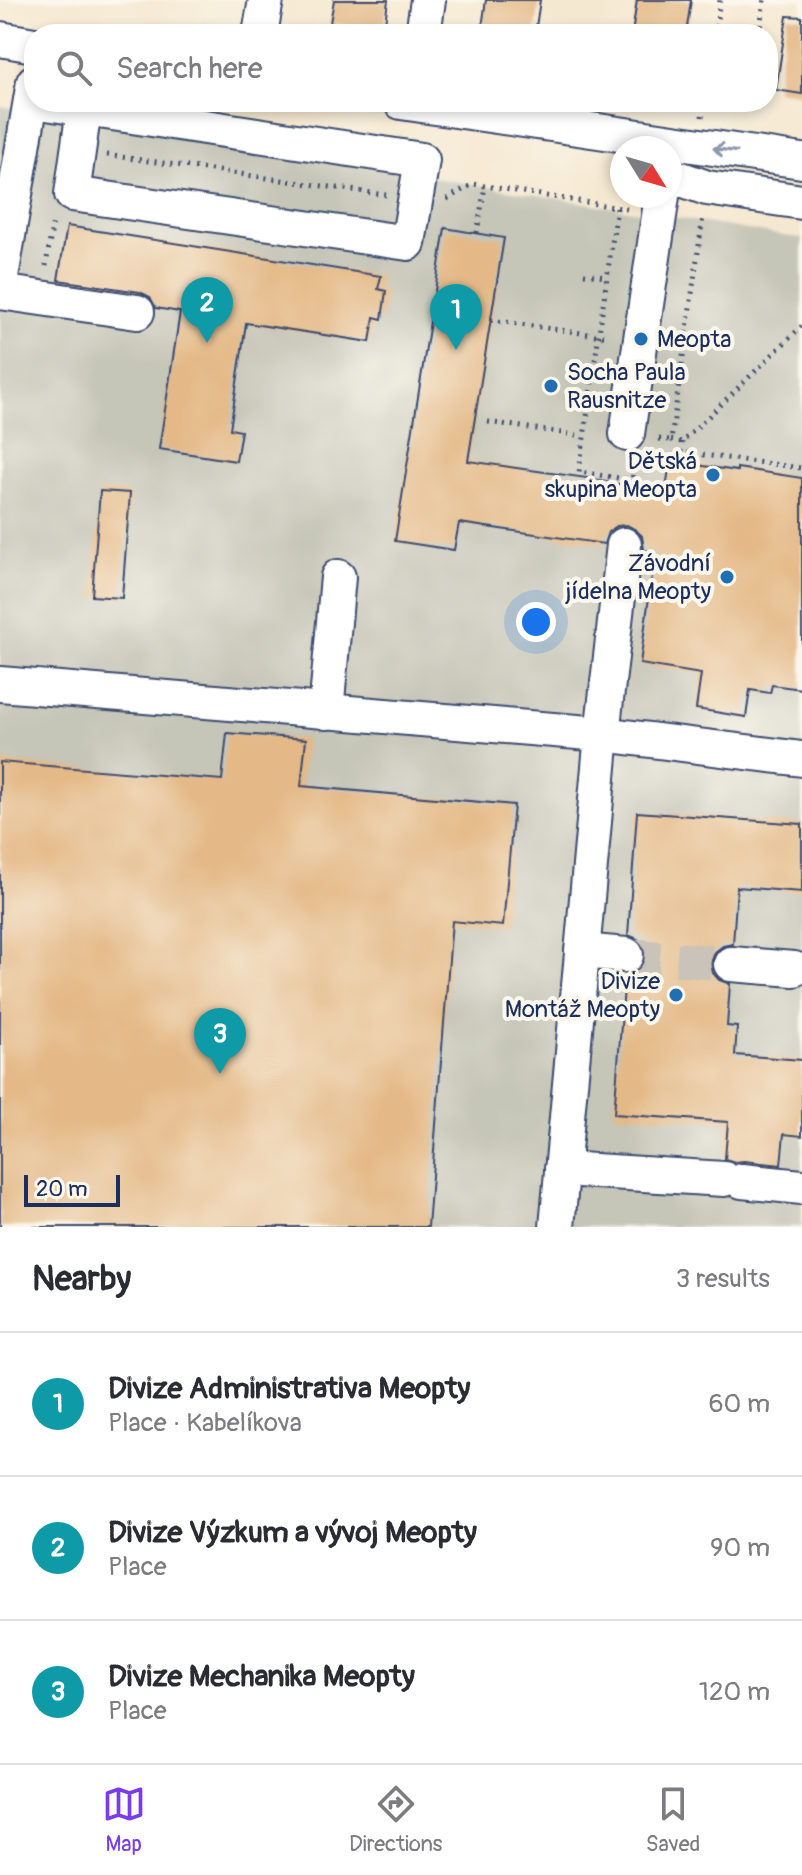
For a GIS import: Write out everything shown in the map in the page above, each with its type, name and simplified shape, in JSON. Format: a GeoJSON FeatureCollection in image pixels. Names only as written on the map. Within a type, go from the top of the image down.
{"type":"FeatureCollection","features":[{"type":"Feature","properties":{"kind":"street"},"geometry":{"type":"LineString","coordinates":[[262,24],[266,0]]}},
{"type":"Feature","properties":{"kind":"street"},"geometry":{"type":"LineString","coordinates":[[424,24],[428,0]]}},
{"type":"Feature","properties":{"kind":"street"},"geometry":{"type":"LineString","coordinates":[[0,39],[24,43]]}},
{"type":"Feature","properties":{"kind":"street"},"geometry":{"type":"LineString","coordinates":[[0,156],[24,111]]}},
{"type":"Feature","properties":{"kind":"street"},"geometry":{"type":"LineString","coordinates":[[0,283],[27,112]]}},
{"type":"Feature","properties":{"kind":"street"},"geometry":{"type":"LineString","coordinates":[[84,112],[72,194],[408,243],[422,160],[104,112]]}},
{"type":"Feature","properties":{"kind":"street"},"geometry":{"type":"LineString","coordinates":[[471,112],[622,136]]}},
{"type":"Feature","properties":{"kind":"street"},"geometry":{"type":"LineString","coordinates":[[574,127],[610,146]]}},
{"type":"Feature","properties":{"kind":"street"},"geometry":{"type":"LineString","coordinates":[[682,147],[802,161]]}},
{"type":"Feature","properties":{"kind":"street"},"geometry":{"type":"LineString","coordinates":[[682,179],[707,188],[802,202]]}},
{"type":"Feature","properties":{"kind":"street"},"geometry":{"type":"LineString","coordinates":[[638,441],[640,341],[660,208]]}},
{"type":"Feature","properties":{"kind":"street"},"geometry":{"type":"LineString","coordinates":[[0,292],[137,312]]}},
{"type":"Feature","properties":{"kind":"street"},"geometry":{"type":"LineString","coordinates":[[557,1227],[602,734],[624,545]]}},
{"type":"Feature","properties":{"kind":"street"},"geometry":{"type":"LineString","coordinates":[[326,712],[338,577]]}},
{"type":"Feature","properties":{"kind":"street"},"geometry":{"type":"LineString","coordinates":[[0,684],[602,734],[802,759]]}},
{"type":"Feature","properties":{"kind":"street"},"geometry":{"type":"LineString","coordinates":[[582,951],[626,955]]}},
{"type":"Feature","properties":{"kind":"street"},"geometry":{"type":"LineString","coordinates":[[731,964],[794,969]]}},
{"type":"Feature","properties":{"kind":"street"},"geometry":{"type":"LineString","coordinates":[[562,1169],[802,1187]]}},
{"type":"Feature","properties":{"kind":"path"},"geometry":{"type":"LineString","coordinates":[[716,24],[720,0]]}},
{"type":"Feature","properties":{"kind":"path"},"geometry":{"type":"LineString","coordinates":[[760,24],[764,0]]}},
{"type":"Feature","properties":{"kind":"path"},"geometry":{"type":"LineString","coordinates":[[78,151],[440,202],[473,184],[610,207]]}},
{"type":"Feature","properties":{"kind":"path"},"geometry":{"type":"LineString","coordinates":[[477,233],[485,186]]}},
{"type":"Feature","properties":{"kind":"path"},"geometry":{"type":"LineString","coordinates":[[617,208],[579,472],[632,483],[638,441],[682,442]]}},
{"type":"Feature","properties":{"kind":"path"},"geometry":{"type":"LineString","coordinates":[[48,254],[55,209]]}},
{"type":"Feature","properties":{"kind":"path"},"geometry":{"type":"LineString","coordinates":[[671,440],[703,216],[717,218]]}},
{"type":"Feature","properties":{"kind":"path"},"geometry":{"type":"LineString","coordinates":[[584,274],[606,277]]}},
{"type":"Feature","properties":{"kind":"path"},"geometry":{"type":"LineString","coordinates":[[491,320],[640,341]]}},
{"type":"Feature","properties":{"kind":"path"},"geometry":{"type":"LineString","coordinates":[[802,326],[682,442],[681,452],[802,468]]}},
{"type":"Feature","properties":{"kind":"path"},"geometry":{"type":"LineString","coordinates":[[488,422],[583,436]]}},
{"type":"Feature","properties":{"kind":"shaded area"},"geometry":{"type":"Polygon","coordinates":[[[0,106],[802,239],[802,1227],[0,1227],[0,106]]]}},
{"type":"Feature","properties":{"kind":"building"},"geometry":{"type":"Polygon","coordinates":[[[334,0],[388,0],[385,24],[330,23],[334,0]]]}},
{"type":"Feature","properties":{"kind":"building"},"geometry":{"type":"Polygon","coordinates":[[[486,0],[540,0],[536,24],[482,24],[486,0]]]}},
{"type":"Feature","properties":{"kind":"building"},"geometry":{"type":"Polygon","coordinates":[[[637,0],[691,0],[687,24],[633,24],[637,0]]]}},
{"type":"Feature","properties":{"kind":"building"},"geometry":{"type":"Polygon","coordinates":[[[787,16],[802,17],[802,94],[778,90],[787,16]]]}},
{"type":"Feature","properties":{"kind":"building"},"geometry":{"type":"Polygon","coordinates":[[[67,226],[381,276],[378,289],[386,291],[382,319],[374,317],[370,342],[246,323],[230,429],[241,431],[236,461],[159,449],[180,312],[156,308],[150,297],[140,292],[58,280],[67,226]]]}},
{"type":"Feature","properties":{"kind":"building"},"geometry":{"type":"Polygon","coordinates":[[[445,228],[504,238],[468,461],[666,489],[670,461],[802,478],[802,689],[772,685],[770,693],[750,690],[746,717],[696,709],[701,674],[640,664],[655,552],[644,550],[642,536],[627,525],[617,526],[608,532],[604,544],[459,523],[454,550],[395,541],[445,228]]]}},
{"type":"Feature","properties":{"kind":"building"},"geometry":{"type":"Polygon","coordinates":[[[100,491],[130,493],[122,598],[92,596],[100,491]]]}},
{"type":"Feature","properties":{"kind":"building"},"geometry":{"type":"Polygon","coordinates":[[[227,733],[306,739],[301,786],[514,805],[503,926],[452,921],[428,1227],[0,1227],[0,762],[222,780],[227,733]]]}},
{"type":"Feature","properties":{"kind":"building","name":"Divize Montáž Meopty"},"geometry":{"type":"Polygon","coordinates":[[[637,812],[802,824],[802,892],[737,887],[733,944],[715,952],[711,963],[713,973],[719,980],[730,984],[727,1026],[737,1027],[735,1055],[802,1060],[802,1136],[784,1134],[781,1165],[725,1159],[728,1122],[614,1114],[625,975],[635,973],[642,967],[646,956],[644,946],[638,939],[628,935],[637,812]]]}},
{"type":"Feature","properties":{"kind":"tunnel"},"geometry":{"type":"LineString","coordinates":[[626,955],[731,964]]}},
{"type":"Feature","properties":{"kind":"place","name":"Meopta"},"geometry":{"type":"Point","coordinates":[641,339]}},
{"type":"Feature","properties":{"kind":"place","name":"Divize Výzkum a vývoj Meopty"},"geometry":{"type":"Point","coordinates":[207,343]}},
{"type":"Feature","properties":{"kind":"place","name":"Divize Administrativa Meopty"},"geometry":{"type":"Point","coordinates":[456,350]}},
{"type":"Feature","properties":{"kind":"place","name":"Socha Paula Rausnitze"},"geometry":{"type":"Point","coordinates":[551,386]}},
{"type":"Feature","properties":{"kind":"place","name":"Dětská skupina Meopta"},"geometry":{"type":"Point","coordinates":[713,475]}},
{"type":"Feature","properties":{"kind":"place","name":"Závodní jídelna Meopty"},"geometry":{"type":"Point","coordinates":[727,577]}},
{"type":"Feature","properties":{"kind":"place","name":"Divize Montáž Meopty"},"geometry":{"type":"Point","coordinates":[676,995]}},
{"type":"Feature","properties":{"kind":"place","name":"Divize Mechanika Meopty"},"geometry":{"type":"Point","coordinates":[220,1074]}}]}
